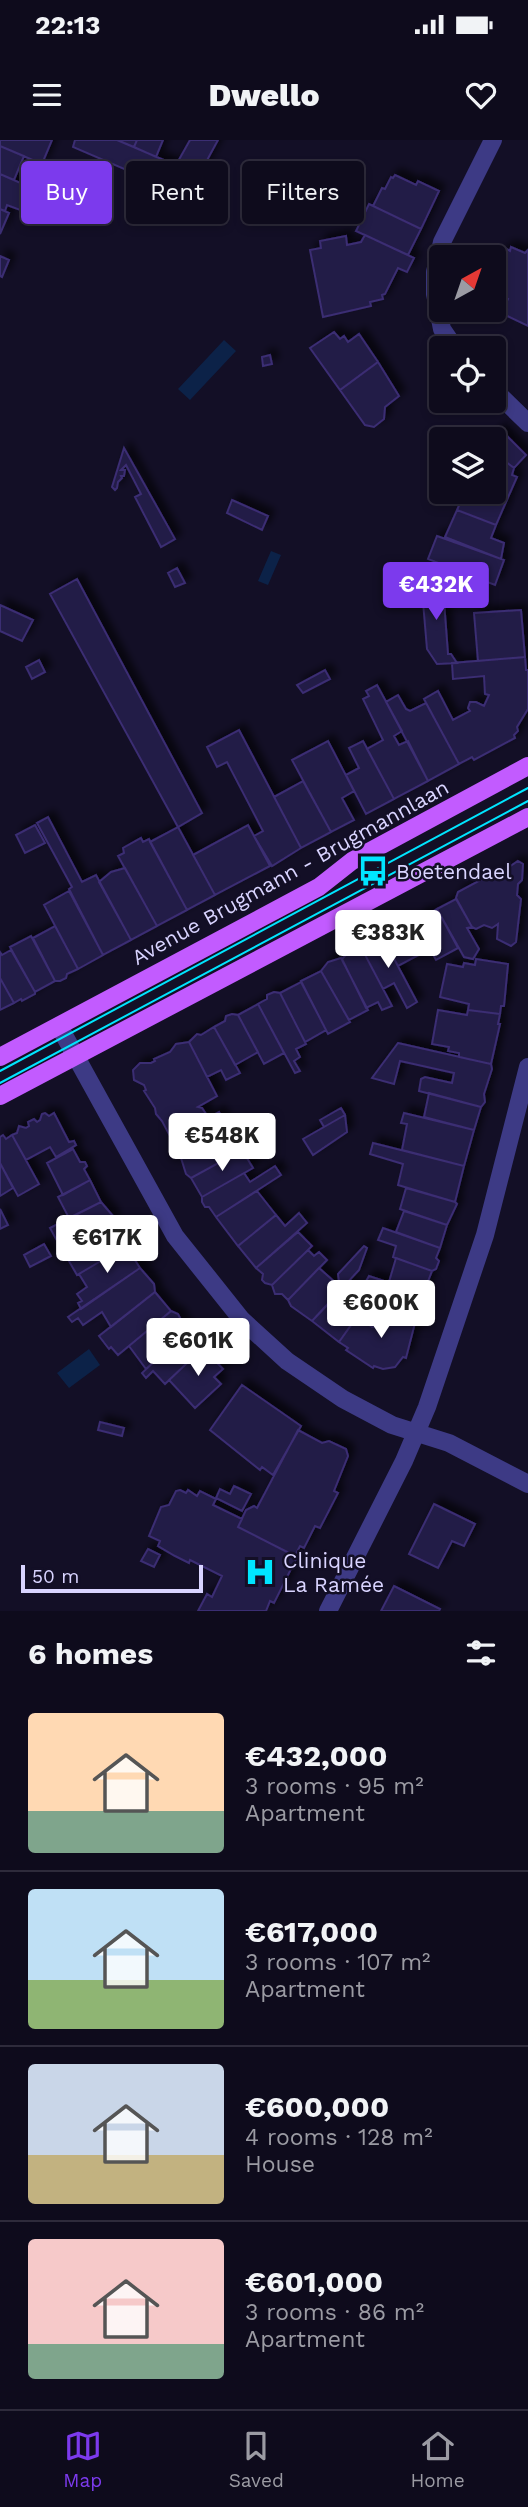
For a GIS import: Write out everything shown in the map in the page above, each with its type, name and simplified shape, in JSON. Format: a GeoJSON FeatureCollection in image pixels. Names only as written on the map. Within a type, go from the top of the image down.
{"type":"FeatureCollection","features":[{"type":"Feature","properties":{"kind":"main road","name":"Avenue Brugmann - Brugmannlaan"},"geometry":{"type":"LineString","coordinates":[[0,1057],[319,887],[352,861],[528,766]]}},
{"type":"Feature","properties":{"kind":"main road"},"geometry":{"type":"LineString","coordinates":[[0,1096],[528,817]]}},
{"type":"Feature","properties":{"kind":"street"},"geometry":{"type":"LineString","coordinates":[[447,336],[442,329],[435,293],[435,272],[442,242],[493,140]]}},
{"type":"Feature","properties":{"kind":"street"},"geometry":{"type":"LineString","coordinates":[[506,402],[528,423]]}},
{"type":"Feature","properties":{"kind":"street"},"geometry":{"type":"LineString","coordinates":[[59,1026],[175,1236],[242,1320],[287,1361],[343,1399],[392,1425],[449,1443],[528,1484]]}},
{"type":"Feature","properties":{"kind":"street"},"geometry":{"type":"LineString","coordinates":[[328,1611],[427,1407],[485,1235],[528,1067]]}},
{"type":"Feature","properties":{"kind":"water"},"geometry":{"type":"Polygon","coordinates":[[[224,340],[236,351],[190,400],[178,389],[224,340]]]}},
{"type":"Feature","properties":{"kind":"water"},"geometry":{"type":"Polygon","coordinates":[[[271,551],[281,555],[268,585],[258,581],[271,551]]]}},
{"type":"Feature","properties":{"kind":"water"},"geometry":{"type":"Polygon","coordinates":[[[89,1349],[100,1365],[69,1388],[57,1373],[89,1349]]]}},
{"type":"Feature","properties":{"kind":"building"},"geometry":{"type":"Polygon","coordinates":[[[0,140],[52,140],[43,161],[35,161],[0,146],[0,140]]]}},
{"type":"Feature","properties":{"kind":"building"},"geometry":{"type":"Polygon","coordinates":[[[75,140],[117,140],[166,161],[126,161],[126,170],[112,164],[112,161],[106,161],[73,147],[75,140]]]}},
{"type":"Feature","properties":{"kind":"building"},"geometry":{"type":"Polygon","coordinates":[[[117,140],[137,140],[134,147],[117,140]]]}},
{"type":"Feature","properties":{"kind":"building"},"geometry":{"type":"Polygon","coordinates":[[[137,140],[163,140],[156,157],[134,147],[137,140]]]}},
{"type":"Feature","properties":{"kind":"building"},"geometry":{"type":"Polygon","coordinates":[[[190,140],[218,140],[207,161],[178,161],[190,140]]]}},
{"type":"Feature","properties":{"kind":"building"},"geometry":{"type":"Polygon","coordinates":[[[0,146],[24,156],[14,180],[0,174],[0,146]]]}},
{"type":"Feature","properties":{"kind":"building"},"geometry":{"type":"Polygon","coordinates":[[[0,174],[21,183],[21,210],[7,205],[5,211],[0,209],[0,174]]]}},
{"type":"Feature","properties":{"kind":"building"},"geometry":{"type":"Polygon","coordinates":[[[395,175],[416,185],[418,181],[439,191],[421,229],[373,206],[382,188],[385,189],[395,175]]]}},
{"type":"Feature","properties":{"kind":"building"},"geometry":{"type":"Polygon","coordinates":[[[369,204],[421,229],[408,255],[356,231],[359,224],[364,224],[364,214],[369,204]]]}},
{"type":"Feature","properties":{"kind":"building"},"geometry":{"type":"Polygon","coordinates":[[[0,209],[9,213],[0,234],[0,209]]]}},
{"type":"Feature","properties":{"kind":"building"},"geometry":{"type":"Polygon","coordinates":[[[365,235],[414,258],[407,272],[398,268],[382,295],[383,299],[370,302],[371,306],[323,317],[310,250],[321,248],[320,241],[346,236],[347,245],[361,242],[365,235]]]}},
{"type":"Feature","properties":{"kind":"building"},"geometry":{"type":"Polygon","coordinates":[[[511,247],[525,253],[528,250],[528,326],[506,315],[506,249],[510,251],[511,247]]]}},
{"type":"Feature","properties":{"kind":"building"},"geometry":{"type":"Polygon","coordinates":[[[0,256],[9,260],[2,277],[0,276],[0,256]]]}},
{"type":"Feature","properties":{"kind":"building"},"geometry":{"type":"Polygon","coordinates":[[[334,332],[340,339],[344,336],[348,342],[359,334],[378,362],[340,390],[310,348],[334,332]]]}},
{"type":"Feature","properties":{"kind":"building"},"geometry":{"type":"Polygon","coordinates":[[[270,355],[272,364],[263,366],[262,357],[270,355]]]}},
{"type":"Feature","properties":{"kind":"building"},"geometry":{"type":"Polygon","coordinates":[[[378,362],[399,396],[385,407],[384,419],[374,427],[365,425],[340,390],[378,362]]]}},
{"type":"Feature","properties":{"kind":"building"},"geometry":{"type":"Polygon","coordinates":[[[506,435],[526,455],[514,468],[506,462],[506,435]]]}},
{"type":"Feature","properties":{"kind":"building"},"geometry":{"type":"Polygon","coordinates":[[[124,448],[175,539],[161,547],[135,497],[141,494],[126,465],[121,470],[125,470],[124,476],[121,476],[117,488],[115,490],[112,487],[124,448]]]}},
{"type":"Feature","properties":{"kind":"building"},"geometry":{"type":"Polygon","coordinates":[[[506,462],[514,468],[512,475],[517,477],[506,502],[506,462]]]}},
{"type":"Feature","properties":{"kind":"building"},"geometry":{"type":"Polygon","coordinates":[[[232,500],[268,516],[262,530],[227,513],[232,500]]]}},
{"type":"Feature","properties":{"kind":"building"},"geometry":{"type":"Polygon","coordinates":[[[460,504],[505,504],[496,525],[457,510],[460,504]]]}},
{"type":"Feature","properties":{"kind":"building"},"geometry":{"type":"Polygon","coordinates":[[[457,510],[496,525],[491,538],[504,543],[501,559],[445,537],[457,510]]]}},
{"type":"Feature","properties":{"kind":"building"},"geometry":{"type":"Polygon","coordinates":[[[437,536],[504,560],[495,585],[428,559],[437,536]]]}},
{"type":"Feature","properties":{"kind":"building"},"geometry":{"type":"Polygon","coordinates":[[[177,568],[185,583],[175,587],[168,573],[177,568]]]}},
{"type":"Feature","properties":{"kind":"building"},"geometry":{"type":"Polygon","coordinates":[[[421,578],[451,592],[446,602],[444,601],[448,654],[451,654],[457,663],[437,664],[427,649],[421,578]]]}},
{"type":"Feature","properties":{"kind":"building"},"geometry":{"type":"Polygon","coordinates":[[[77,579],[202,813],[178,827],[50,594],[77,579]]]}},
{"type":"Feature","properties":{"kind":"building"},"geometry":{"type":"Polygon","coordinates":[[[0,605],[33,620],[22,641],[0,631],[0,605]]]}},
{"type":"Feature","properties":{"kind":"building"},"geometry":{"type":"Polygon","coordinates":[[[521,610],[525,657],[478,661],[474,613],[521,610]]]}},
{"type":"Feature","properties":{"kind":"building"},"geometry":{"type":"Polygon","coordinates":[[[525,657],[528,670],[528,709],[517,727],[515,738],[474,760],[472,757],[459,764],[424,699],[438,691],[453,720],[470,711],[470,702],[484,706],[489,695],[485,694],[484,676],[453,679],[452,663],[525,657]]]}},
{"type":"Feature","properties":{"kind":"building"},"geometry":{"type":"Polygon","coordinates":[[[39,660],[45,672],[32,679],[26,667],[39,660]]]}},
{"type":"Feature","properties":{"kind":"building"},"geometry":{"type":"Polygon","coordinates":[[[325,670],[330,679],[303,693],[297,685],[325,670]]]}},
{"type":"Feature","properties":{"kind":"building"},"geometry":{"type":"Polygon","coordinates":[[[377,685],[402,731],[394,736],[399,745],[408,741],[428,781],[394,799],[367,749],[383,740],[363,699],[369,696],[366,691],[377,685]]]}},
{"type":"Feature","properties":{"kind":"building"},"geometry":{"type":"Polygon","coordinates":[[[398,695],[410,711],[426,703],[459,764],[428,781],[386,702],[398,695]]]}},
{"type":"Feature","properties":{"kind":"building"},"geometry":{"type":"Polygon","coordinates":[[[239,730],[301,848],[272,866],[254,836],[263,831],[227,762],[217,767],[207,747],[239,730]]]}},
{"type":"Feature","properties":{"kind":"building"},"geometry":{"type":"Polygon","coordinates":[[[328,741],[354,791],[342,798],[354,820],[331,832],[292,760],[328,741]]]}},
{"type":"Feature","properties":{"kind":"building"},"geometry":{"type":"Polygon","coordinates":[[[363,741],[394,799],[366,814],[346,775],[359,768],[349,748],[363,741]]]}},
{"type":"Feature","properties":{"kind":"building"},"geometry":{"type":"Polygon","coordinates":[[[303,781],[331,832],[301,848],[274,797],[303,781]]]}},
{"type":"Feature","properties":{"kind":"building"},"geometry":{"type":"Polygon","coordinates":[[[48,817],[82,882],[96,875],[131,940],[103,955],[69,889],[72,887],[37,823],[48,817]]]}},
{"type":"Feature","properties":{"kind":"building"},"geometry":{"type":"Polygon","coordinates":[[[35,825],[45,843],[25,853],[16,835],[35,825]]]}},
{"type":"Feature","properties":{"kind":"building"},"geometry":{"type":"Polygon","coordinates":[[[248,825],[270,866],[215,895],[193,855],[248,825]]]}},
{"type":"Feature","properties":{"kind":"building"},"geometry":{"type":"Polygon","coordinates":[[[178,827],[215,895],[187,910],[150,842],[178,827]]]}},
{"type":"Feature","properties":{"kind":"building"},"geometry":{"type":"Polygon","coordinates":[[[141,838],[143,842],[149,839],[187,910],[157,926],[118,856],[124,853],[123,848],[141,838]]]}},
{"type":"Feature","properties":{"kind":"building"},"geometry":{"type":"Polygon","coordinates":[[[518,861],[523,864],[517,895],[521,899],[516,942],[511,946],[497,939],[498,924],[492,928],[484,925],[476,929],[472,927],[456,898],[458,892],[486,877],[491,879],[518,861]]]}},
{"type":"Feature","properties":{"kind":"building"},"geometry":{"type":"Polygon","coordinates":[[[125,868],[157,926],[131,940],[99,882],[111,872],[125,868]]]}},
{"type":"Feature","properties":{"kind":"building"},"geometry":{"type":"Polygon","coordinates":[[[69,891],[103,955],[78,969],[44,905],[69,891]]]}},
{"type":"Feature","properties":{"kind":"building"},"geometry":{"type":"Polygon","coordinates":[[[456,899],[472,927],[467,928],[479,949],[473,959],[464,957],[437,909],[456,899]]]}},
{"type":"Feature","properties":{"kind":"building"},"geometry":{"type":"Polygon","coordinates":[[[437,909],[458,948],[436,960],[415,921],[423,913],[429,914],[437,909]]]}},
{"type":"Feature","properties":{"kind":"building"},"geometry":{"type":"Polygon","coordinates":[[[415,921],[430,949],[398,966],[383,938],[415,921]]]}},
{"type":"Feature","properties":{"kind":"building"},"geometry":{"type":"Polygon","coordinates":[[[55,926],[78,969],[60,981],[55,981],[33,938],[55,926]]]}},
{"type":"Feature","properties":{"kind":"building"},"geometry":{"type":"Polygon","coordinates":[[[31,936],[55,981],[35,992],[10,947],[31,936]]]}},
{"type":"Feature","properties":{"kind":"building"},"geometry":{"type":"Polygon","coordinates":[[[383,938],[417,1002],[407,1008],[394,983],[383,989],[362,949],[383,938]]]}},
{"type":"Feature","properties":{"kind":"building"},"geometry":{"type":"Polygon","coordinates":[[[362,949],[392,1006],[382,1010],[378,1002],[366,1008],[342,959],[351,950],[362,949]]]}},
{"type":"Feature","properties":{"kind":"building"},"geometry":{"type":"Polygon","coordinates":[[[11,950],[35,992],[14,1003],[0,978],[0,952],[2,955],[11,950]]]}},
{"type":"Feature","properties":{"kind":"building"},"geometry":{"type":"Polygon","coordinates":[[[341,958],[368,1010],[349,1020],[321,971],[328,962],[341,958]]]}},
{"type":"Feature","properties":{"kind":"building"},"geometry":{"type":"Polygon","coordinates":[[[476,959],[508,964],[504,1006],[501,1006],[500,1014],[468,1010],[469,1004],[440,997],[447,964],[463,967],[464,963],[475,965],[476,959]]]}},
{"type":"Feature","properties":{"kind":"building"},"geometry":{"type":"Polygon","coordinates":[[[321,971],[350,1022],[328,1034],[301,981],[321,971]]]}},
{"type":"Feature","properties":{"kind":"building"},"geometry":{"type":"Polygon","coordinates":[[[0,978],[14,1003],[0,1010],[0,978]]]}},
{"type":"Feature","properties":{"kind":"building"},"geometry":{"type":"Polygon","coordinates":[[[301,982],[326,1030],[305,1042],[280,993],[301,982]]]}},
{"type":"Feature","properties":{"kind":"building"},"geometry":{"type":"Polygon","coordinates":[[[274,992],[280,993],[306,1044],[296,1049],[300,1057],[294,1061],[300,1071],[295,1073],[258,1004],[274,992]]]}},
{"type":"Feature","properties":{"kind":"building"},"geometry":{"type":"Polygon","coordinates":[[[258,1004],[284,1053],[264,1064],[238,1015],[258,1004]]]}},
{"type":"Feature","properties":{"kind":"building"},"geometry":{"type":"Polygon","coordinates":[[[438,1010],[467,1015],[468,1010],[500,1014],[491,1064],[459,1057],[459,1053],[448,1051],[449,1047],[432,1044],[438,1010]]]}},
{"type":"Feature","properties":{"kind":"building"},"geometry":{"type":"Polygon","coordinates":[[[232,1014],[238,1015],[258,1052],[235,1065],[214,1027],[232,1014]]]}},
{"type":"Feature","properties":{"kind":"building"},"geometry":{"type":"Polygon","coordinates":[[[214,1027],[240,1073],[226,1080],[221,1070],[207,1077],[189,1042],[197,1034],[201,1035],[214,1027]]]}},
{"type":"Feature","properties":{"kind":"building"},"geometry":{"type":"Polygon","coordinates":[[[189,1042],[217,1096],[198,1107],[206,1114],[205,1119],[171,1138],[144,1091],[144,1085],[134,1080],[133,1070],[140,1063],[151,1063],[170,1052],[176,1044],[189,1042]]]}},
{"type":"Feature","properties":{"kind":"building"},"geometry":{"type":"Polygon","coordinates":[[[398,1043],[491,1064],[492,1069],[484,1094],[485,1102],[481,1107],[419,1091],[421,1079],[425,1077],[452,1083],[454,1073],[400,1061],[394,1084],[372,1078],[398,1043]]]}},
{"type":"Feature","properties":{"kind":"building"},"geometry":{"type":"Polygon","coordinates":[[[429,1093],[481,1107],[474,1130],[424,1117],[429,1093]]]}},
{"type":"Feature","properties":{"kind":"building"},"geometry":{"type":"Polygon","coordinates":[[[341,1108],[345,1115],[324,1127],[320,1120],[341,1108]]]}},
{"type":"Feature","properties":{"kind":"building"},"geometry":{"type":"Polygon","coordinates":[[[219,1112],[225,1123],[211,1131],[216,1140],[181,1158],[171,1138],[219,1112]]]}},
{"type":"Feature","properties":{"kind":"building"},"geometry":{"type":"Polygon","coordinates":[[[45,1113],[49,1116],[54,1113],[69,1142],[74,1141],[76,1145],[56,1157],[50,1147],[26,1160],[12,1135],[17,1133],[19,1126],[26,1128],[29,1126],[28,1122],[34,1119],[37,1122],[45,1113]]]}},
{"type":"Feature","properties":{"kind":"building"},"geometry":{"type":"Polygon","coordinates":[[[404,1113],[474,1130],[464,1166],[402,1150],[407,1124],[401,1123],[404,1113]]]}},
{"type":"Feature","properties":{"kind":"building"},"geometry":{"type":"Polygon","coordinates":[[[345,1115],[347,1132],[313,1155],[303,1139],[345,1115]]]}},
{"type":"Feature","properties":{"kind":"building"},"geometry":{"type":"Polygon","coordinates":[[[231,1130],[236,1139],[228,1144],[234,1154],[191,1178],[186,1174],[181,1158],[231,1130]]]}},
{"type":"Feature","properties":{"kind":"building"},"geometry":{"type":"Polygon","coordinates":[[[3,1135],[6,1139],[12,1135],[39,1184],[18,1196],[0,1163],[0,1137],[3,1135]]]}},
{"type":"Feature","properties":{"kind":"building"},"geometry":{"type":"Polygon","coordinates":[[[373,1143],[464,1166],[455,1202],[398,1185],[403,1164],[370,1154],[373,1143]]]}},
{"type":"Feature","properties":{"kind":"building"},"geometry":{"type":"Polygon","coordinates":[[[73,1149],[80,1162],[85,1162],[87,1166],[84,1169],[90,1180],[63,1195],[47,1163],[73,1149]]]}},
{"type":"Feature","properties":{"kind":"building"},"geometry":{"type":"Polygon","coordinates":[[[242,1150],[253,1168],[202,1197],[191,1178],[242,1150]]]}},
{"type":"Feature","properties":{"kind":"building"},"geometry":{"type":"Polygon","coordinates":[[[0,1163],[13,1188],[0,1196],[0,1163]]]}},
{"type":"Feature","properties":{"kind":"building"},"geometry":{"type":"Polygon","coordinates":[[[275,1166],[281,1175],[216,1217],[202,1202],[202,1197],[244,1173],[250,1182],[275,1166]]]}},
{"type":"Feature","properties":{"kind":"building"},"geometry":{"type":"Polygon","coordinates":[[[90,1180],[101,1202],[69,1218],[58,1197],[90,1180]]]}},
{"type":"Feature","properties":{"kind":"building"},"geometry":{"type":"Polygon","coordinates":[[[406,1188],[455,1202],[457,1204],[447,1225],[400,1209],[406,1188]]]}},
{"type":"Feature","properties":{"kind":"building"},"geometry":{"type":"Polygon","coordinates":[[[257,1191],[276,1215],[238,1246],[216,1217],[257,1191]]]}},
{"type":"Feature","properties":{"kind":"building"},"geometry":{"type":"Polygon","coordinates":[[[101,1202],[113,1216],[111,1222],[78,1241],[72,1230],[56,1239],[50,1228],[101,1202]]]}},
{"type":"Feature","properties":{"kind":"building"},"geometry":{"type":"Polygon","coordinates":[[[0,1209],[8,1225],[0,1229],[0,1209]]]}},
{"type":"Feature","properties":{"kind":"building"},"geometry":{"type":"Polygon","coordinates":[[[404,1211],[447,1225],[440,1248],[396,1232],[404,1211]]]}},
{"type":"Feature","properties":{"kind":"building"},"geometry":{"type":"Polygon","coordinates":[[[299,1213],[307,1223],[256,1268],[238,1246],[276,1215],[285,1226],[299,1213]]]}},
{"type":"Feature","properties":{"kind":"building"},"geometry":{"type":"Polygon","coordinates":[[[111,1222],[126,1246],[77,1275],[62,1249],[111,1222]]]}},
{"type":"Feature","properties":{"kind":"building"},"geometry":{"type":"Polygon","coordinates":[[[383,1228],[440,1248],[436,1269],[432,1271],[393,1257],[396,1246],[378,1240],[383,1228]]]}},
{"type":"Feature","properties":{"kind":"building"},"geometry":{"type":"Polygon","coordinates":[[[298,1232],[312,1246],[272,1285],[265,1283],[262,1280],[263,1274],[256,1268],[298,1232]]]}},
{"type":"Feature","properties":{"kind":"building"},"geometry":{"type":"Polygon","coordinates":[[[44,1244],[51,1256],[30,1267],[24,1255],[44,1244]]]}},
{"type":"Feature","properties":{"kind":"building"},"geometry":{"type":"Polygon","coordinates":[[[126,1246],[133,1251],[133,1257],[140,1268],[81,1309],[78,1303],[82,1301],[77,1294],[87,1287],[79,1274],[126,1246]]]}},
{"type":"Feature","properties":{"kind":"building"},"geometry":{"type":"Polygon","coordinates":[[[364,1246],[367,1248],[359,1270],[312,1321],[291,1306],[288,1300],[319,1268],[337,1284],[338,1274],[364,1246]]]}},
{"type":"Feature","properties":{"kind":"building"},"geometry":{"type":"Polygon","coordinates":[[[308,1250],[314,1256],[319,1252],[327,1260],[288,1300],[282,1294],[275,1294],[272,1285],[308,1250]]]}},
{"type":"Feature","properties":{"kind":"building"},"geometry":{"type":"Polygon","coordinates":[[[396,1258],[432,1271],[423,1294],[389,1282],[396,1258]]]}},
{"type":"Feature","properties":{"kind":"building"},"geometry":{"type":"Polygon","coordinates":[[[140,1268],[154,1284],[155,1292],[111,1327],[102,1312],[83,1325],[78,1318],[72,1322],[68,1317],[140,1268]]]}},
{"type":"Feature","properties":{"kind":"building"},"geometry":{"type":"Polygon","coordinates":[[[369,1276],[423,1294],[416,1319],[338,1292],[345,1286],[360,1292],[369,1276]]]}},
{"type":"Feature","properties":{"kind":"building"},"geometry":{"type":"Polygon","coordinates":[[[155,1292],[171,1311],[118,1355],[111,1347],[109,1349],[99,1336],[155,1292]]]}},
{"type":"Feature","properties":{"kind":"building"},"geometry":{"type":"Polygon","coordinates":[[[335,1297],[349,1308],[357,1299],[367,1302],[339,1342],[312,1321],[335,1297]]]}},
{"type":"Feature","properties":{"kind":"building"},"geometry":{"type":"Polygon","coordinates":[[[387,1309],[416,1319],[406,1358],[403,1357],[395,1367],[373,1368],[346,1350],[348,1348],[339,1342],[357,1317],[372,1327],[381,1326],[387,1309]]]}},
{"type":"Feature","properties":{"kind":"building"},"geometry":{"type":"Polygon","coordinates":[[[171,1311],[178,1314],[187,1331],[146,1369],[129,1346],[171,1311]]]}},
{"type":"Feature","properties":{"kind":"building"},"geometry":{"type":"Polygon","coordinates":[[[187,1331],[203,1348],[165,1384],[153,1371],[146,1378],[142,1373],[187,1331]]]}},
{"type":"Feature","properties":{"kind":"building"},"geometry":{"type":"Polygon","coordinates":[[[203,1348],[223,1369],[214,1377],[221,1384],[195,1408],[169,1380],[203,1348]]]}},
{"type":"Feature","properties":{"kind":"building"},"geometry":{"type":"Polygon","coordinates":[[[242,1385],[301,1426],[273,1475],[262,1467],[260,1470],[210,1430],[242,1385]]]}},
{"type":"Feature","properties":{"kind":"building"},"geometry":{"type":"Polygon","coordinates":[[[100,1422],[124,1428],[122,1436],[98,1430],[100,1422]]]}},
{"type":"Feature","properties":{"kind":"building"},"geometry":{"type":"Polygon","coordinates":[[[298,1430],[322,1443],[329,1441],[346,1449],[348,1456],[334,1491],[338,1493],[320,1528],[315,1526],[304,1548],[300,1546],[295,1556],[238,1527],[246,1510],[254,1506],[257,1508],[298,1430]]]}},
{"type":"Feature","properties":{"kind":"building"},"geometry":{"type":"Polygon","coordinates":[[[234,1486],[251,1494],[242,1511],[216,1498],[220,1489],[230,1494],[234,1486]]]}},
{"type":"Feature","properties":{"kind":"building"},"geometry":{"type":"Polygon","coordinates":[[[188,1490],[197,1496],[200,1491],[216,1499],[213,1505],[242,1519],[238,1527],[297,1557],[274,1603],[270,1601],[266,1611],[198,1611],[207,1594],[212,1597],[222,1576],[190,1560],[189,1563],[175,1556],[158,1546],[160,1541],[149,1536],[161,1507],[169,1505],[176,1491],[186,1493],[188,1490]]]}},
{"type":"Feature","properties":{"kind":"building"},"geometry":{"type":"Polygon","coordinates":[[[434,1504],[475,1524],[464,1546],[452,1541],[438,1568],[409,1554],[434,1504]]]}},
{"type":"Feature","properties":{"kind":"building"},"geometry":{"type":"Polygon","coordinates":[[[148,1549],[160,1555],[154,1567],[141,1561],[148,1549]]]}},
{"type":"Feature","properties":{"kind":"building"},"geometry":{"type":"Polygon","coordinates":[[[394,1586],[440,1609],[439,1611],[381,1611],[394,1586]]]}},
{"type":"Feature","properties":{"kind":"tram line"},"geometry":{"type":"LineString","coordinates":[[0,1071],[528,788]]}},
{"type":"Feature","properties":{"kind":"tram line"},"geometry":{"type":"LineString","coordinates":[[0,1083],[528,801]]}},
{"type":"Feature","properties":{"kind":"place","name":"Boetendael"},"geometry":{"type":"Point","coordinates":[373,871]}},
{"type":"Feature","properties":{"kind":"place","name":"Clinique La Ramée"},"geometry":{"type":"Point","coordinates":[260,1572]}}]}
